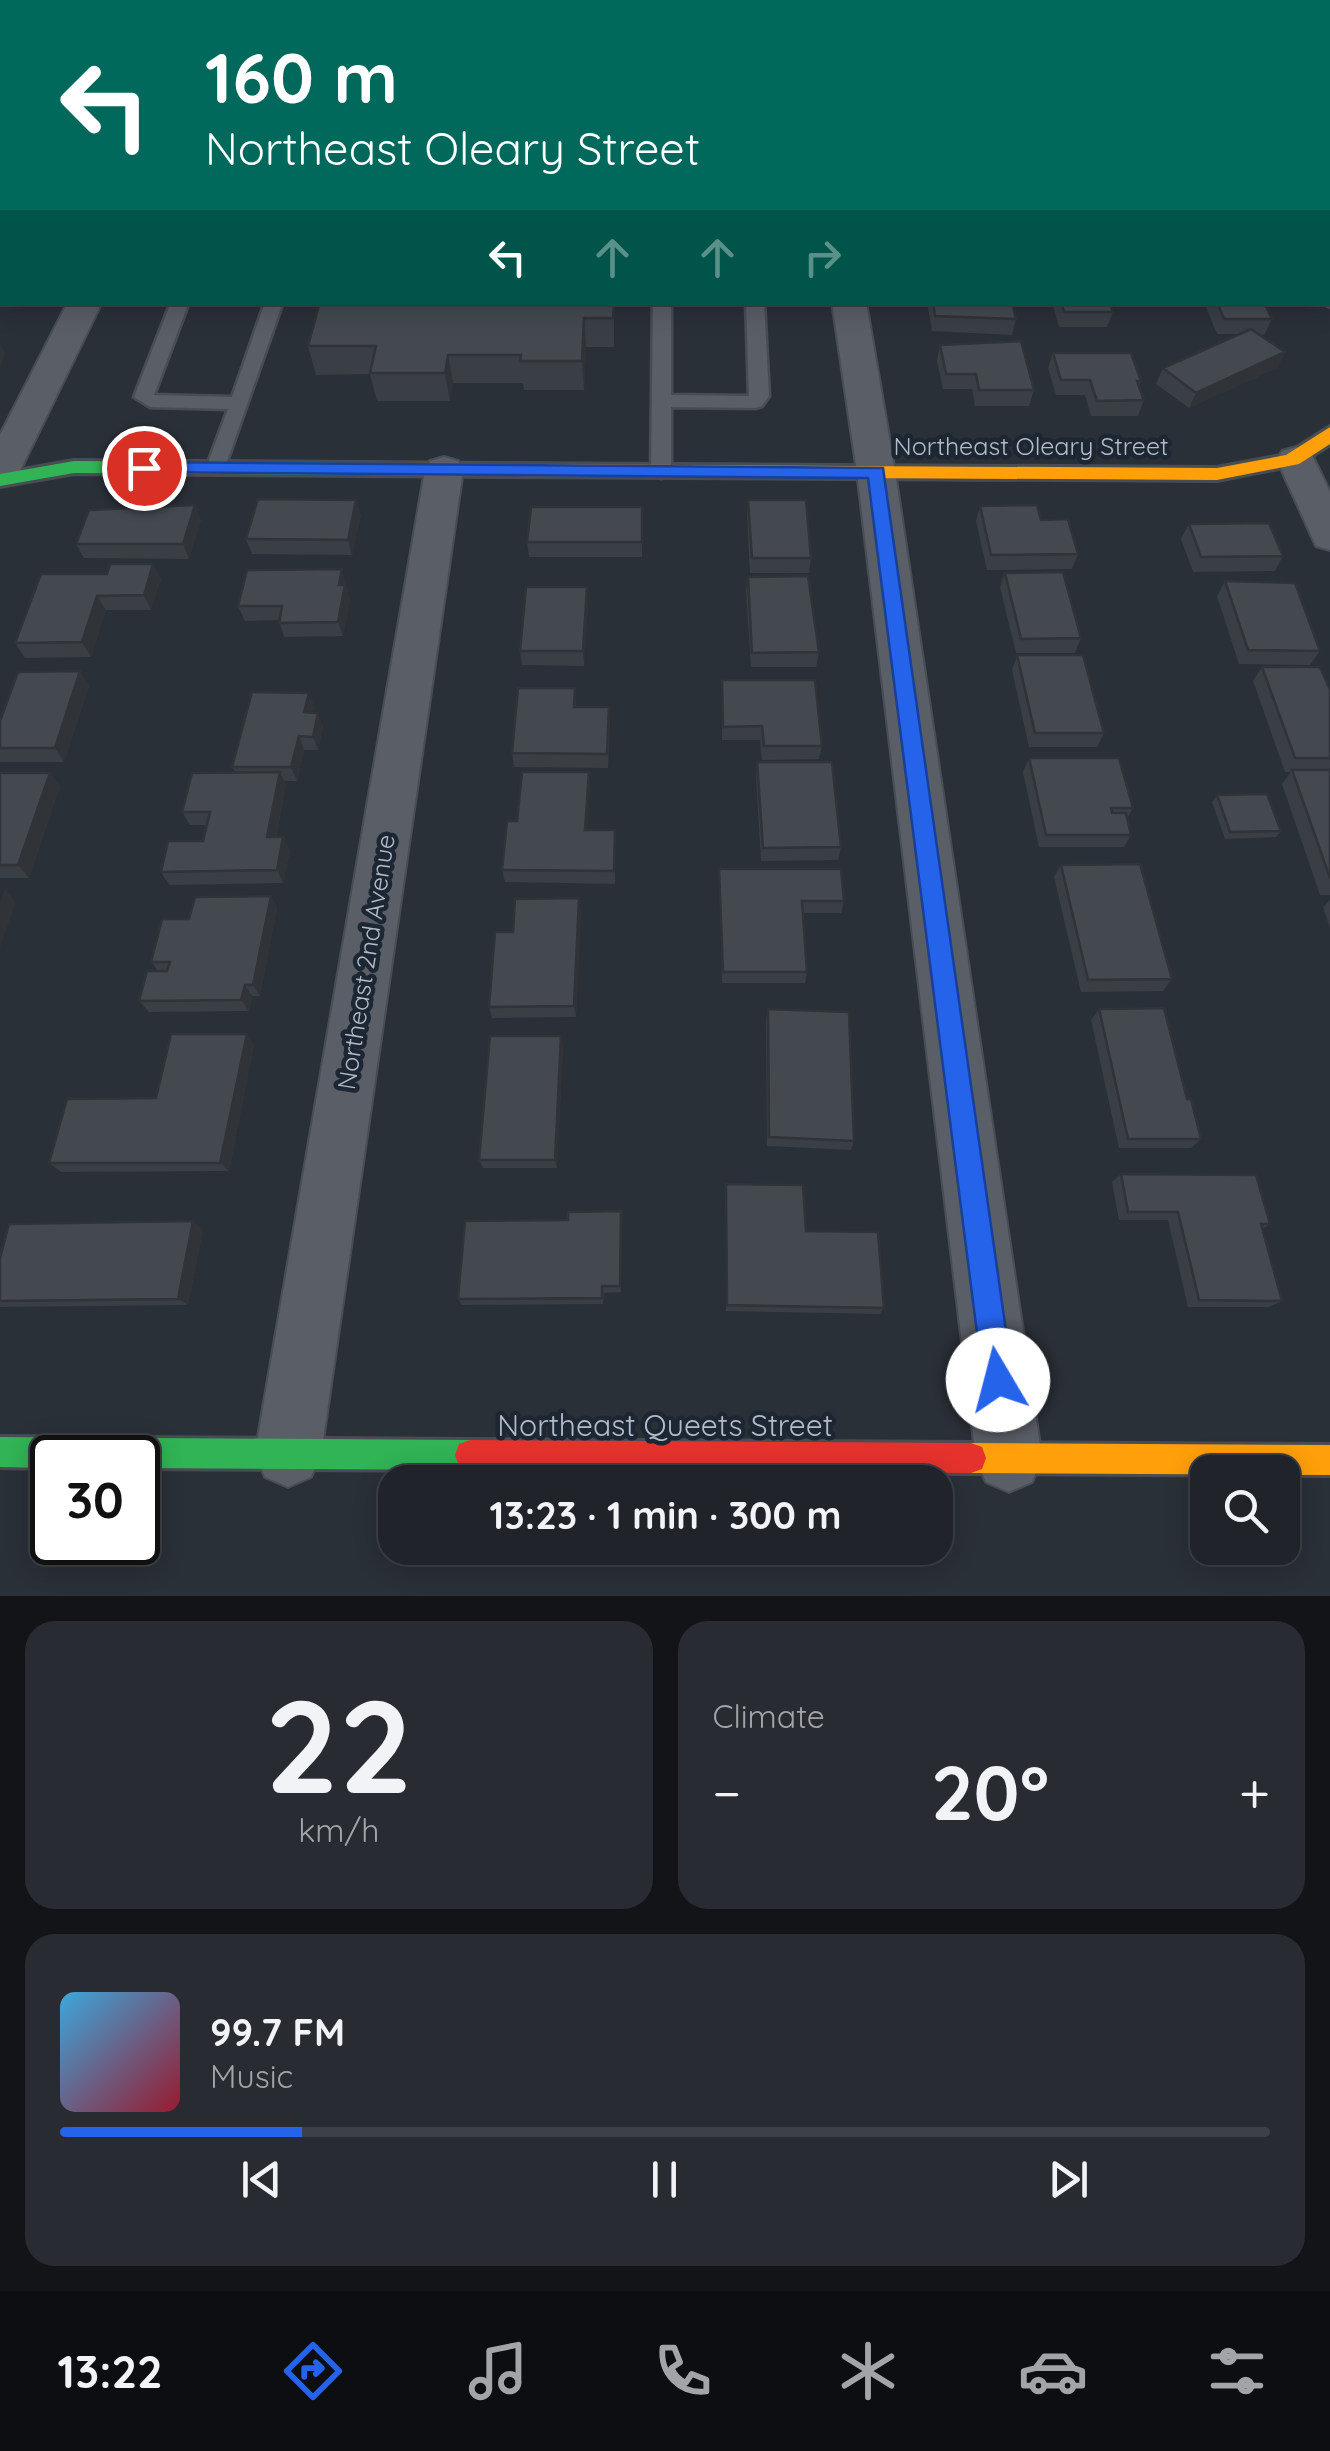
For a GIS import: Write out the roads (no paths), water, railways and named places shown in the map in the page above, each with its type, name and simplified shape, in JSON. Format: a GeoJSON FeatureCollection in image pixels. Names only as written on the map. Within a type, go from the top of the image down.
{"type":"FeatureCollection","features":[{"type":"Feature","properties":{"kind":"street"},"geometry":{"type":"LineString","coordinates":[[0,473],[84,305]]}},
{"type":"Feature","properties":{"kind":"street"},"geometry":{"type":"LineString","coordinates":[[849,305],[876,472],[1009,1458]]}},
{"type":"Feature","properties":{"kind":"street","name":"Northeast Oleary Street"},"geometry":{"type":"LineString","coordinates":[[0,480],[74,467],[1217,474],[1296,460],[1322,446],[1330,433]]}},
{"type":"Feature","properties":{"kind":"street"},"geometry":{"type":"LineString","coordinates":[[1296,460],[1330,536]]}},
{"type":"Feature","properties":{"kind":"street","name":"Northeast 2nd Avenue"},"geometry":{"type":"LineString","coordinates":[[288,1454],[444,470]]}},
{"type":"Feature","properties":{"kind":"street","name":"Northeast Queets Street"},"geometry":{"type":"LineString","coordinates":[[0,1452],[1330,1460]]}},
{"type":"Feature","properties":{"kind":"lane"},"geometry":{"type":"LineString","coordinates":[[179,305],[144,397],[150,402],[240,403]]}},
{"type":"Feature","properties":{"kind":"lane"},"geometry":{"type":"LineString","coordinates":[[216,468],[273,305]]}},
{"type":"Feature","properties":{"kind":"lane"},"geometry":{"type":"LineString","coordinates":[[661,471],[662,305]]}},
{"type":"Feature","properties":{"kind":"lane"},"geometry":{"type":"LineString","coordinates":[[661,402],[755,402],[760,396],[755,305]]}}]}
